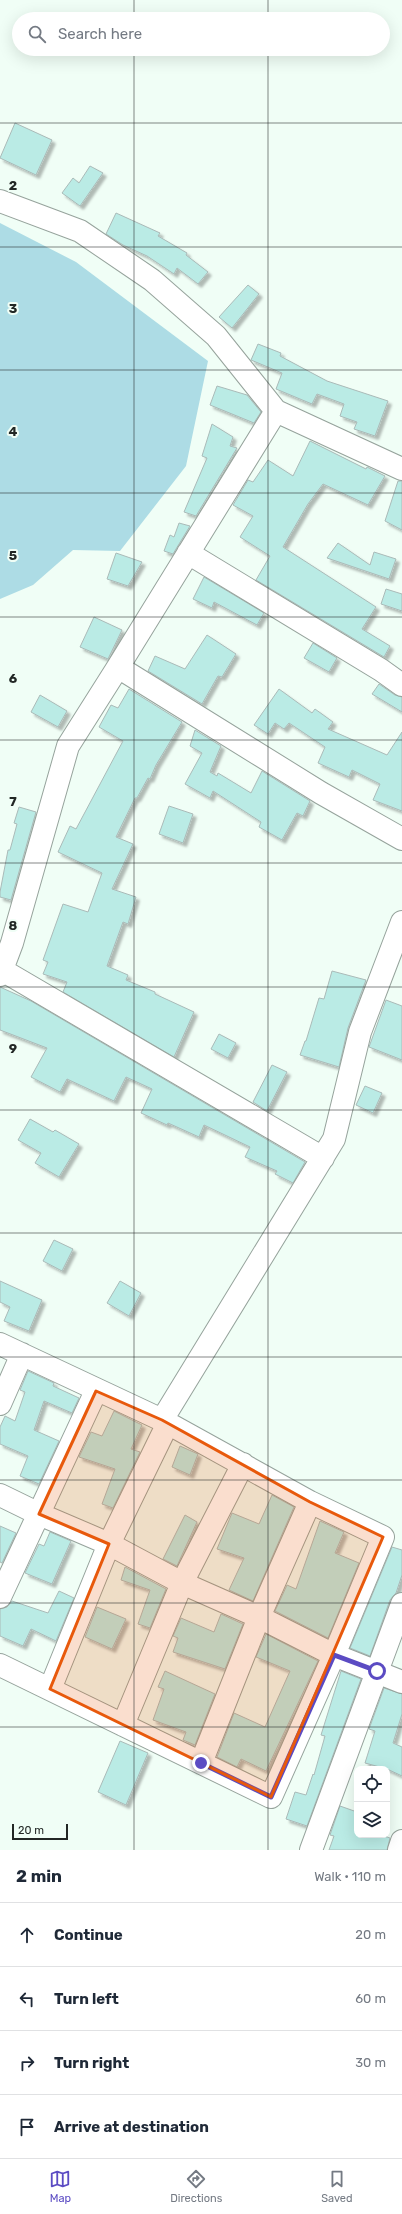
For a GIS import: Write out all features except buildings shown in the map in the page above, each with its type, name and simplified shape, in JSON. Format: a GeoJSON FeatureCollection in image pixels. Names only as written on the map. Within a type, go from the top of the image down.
{"type":"FeatureCollection","features":[{"type":"Feature","properties":{"kind":"street"},"geometry":{"type":"LineString","coordinates":[[0,201],[80,231],[152,280],[216,336],[276,411],[402,469]]}},
{"type":"Feature","properties":{"kind":"street"},"geometry":{"type":"LineString","coordinates":[[276,411],[68,746],[12,943],[1,972],[323,1158]]}},
{"type":"Feature","properties":{"kind":"street"},"geometry":{"type":"LineString","coordinates":[[188,553],[381,670],[402,685]]}},
{"type":"Feature","properties":{"kind":"street"},"geometry":{"type":"LineString","coordinates":[[118,667],[321,793],[402,839]]}},
{"type":"Feature","properties":{"kind":"street"},"geometry":{"type":"LineString","coordinates":[[50,1689],[109,1544],[165,1421],[334,1139],[360,1032],[402,922]]}},
{"type":"Feature","properties":{"kind":"street"},"geometry":{"type":"LineString","coordinates":[[0,1344],[96,1391],[165,1421],[310,1502],[383,1537],[334,1655],[271,1797],[0,1665]]}},
{"type":"Feature","properties":{"kind":"street"},"geometry":{"type":"LineString","coordinates":[[0,1404],[22,1354]]}},
{"type":"Feature","properties":{"kind":"street"},"geometry":{"type":"LineString","coordinates":[[0,1597],[96,1391]]}},
{"type":"Feature","properties":{"kind":"street"},"geometry":{"type":"LineString","coordinates":[[123,1725],[182,1583],[243,1464]]}},
{"type":"Feature","properties":{"kind":"street"},"geometry":{"type":"LineString","coordinates":[[0,1495],[38,1514],[109,1544],[182,1583],[259,1617],[334,1655],[402,1682]]}},
{"type":"Feature","properties":{"kind":"street"},"geometry":{"type":"LineString","coordinates":[[201,1763],[259,1617],[310,1502]]}},
{"type":"Feature","properties":{"kind":"street"},"geometry":{"type":"LineString","coordinates":[[311,1850],[402,1604]]}},
{"type":"Feature","properties":{"kind":"street"},"geometry":{"type":"LineString","coordinates":[[399,1850],[402,1841]]}},
{"type":"Feature","properties":{"kind":"highlighted area"},"geometry":{"type":"Polygon","coordinates":[[[96,1391],[162,1420],[310,1502],[383,1537],[271,1797],[50,1689],[109,1544],[39,1514],[96,1391]]]}},
{"type":"Feature","properties":{"kind":"water"},"geometry":{"type":"Polygon","coordinates":[[[0,223],[76,262],[208,361],[186,466],[120,551],[73,550],[33,585],[0,599],[0,223]]]}},
{"type":"Feature","properties":{"kind":"route"},"geometry":{"type":"LineString","coordinates":[[201,1763],[271,1797],[334,1655],[377,1671]]}}]}
